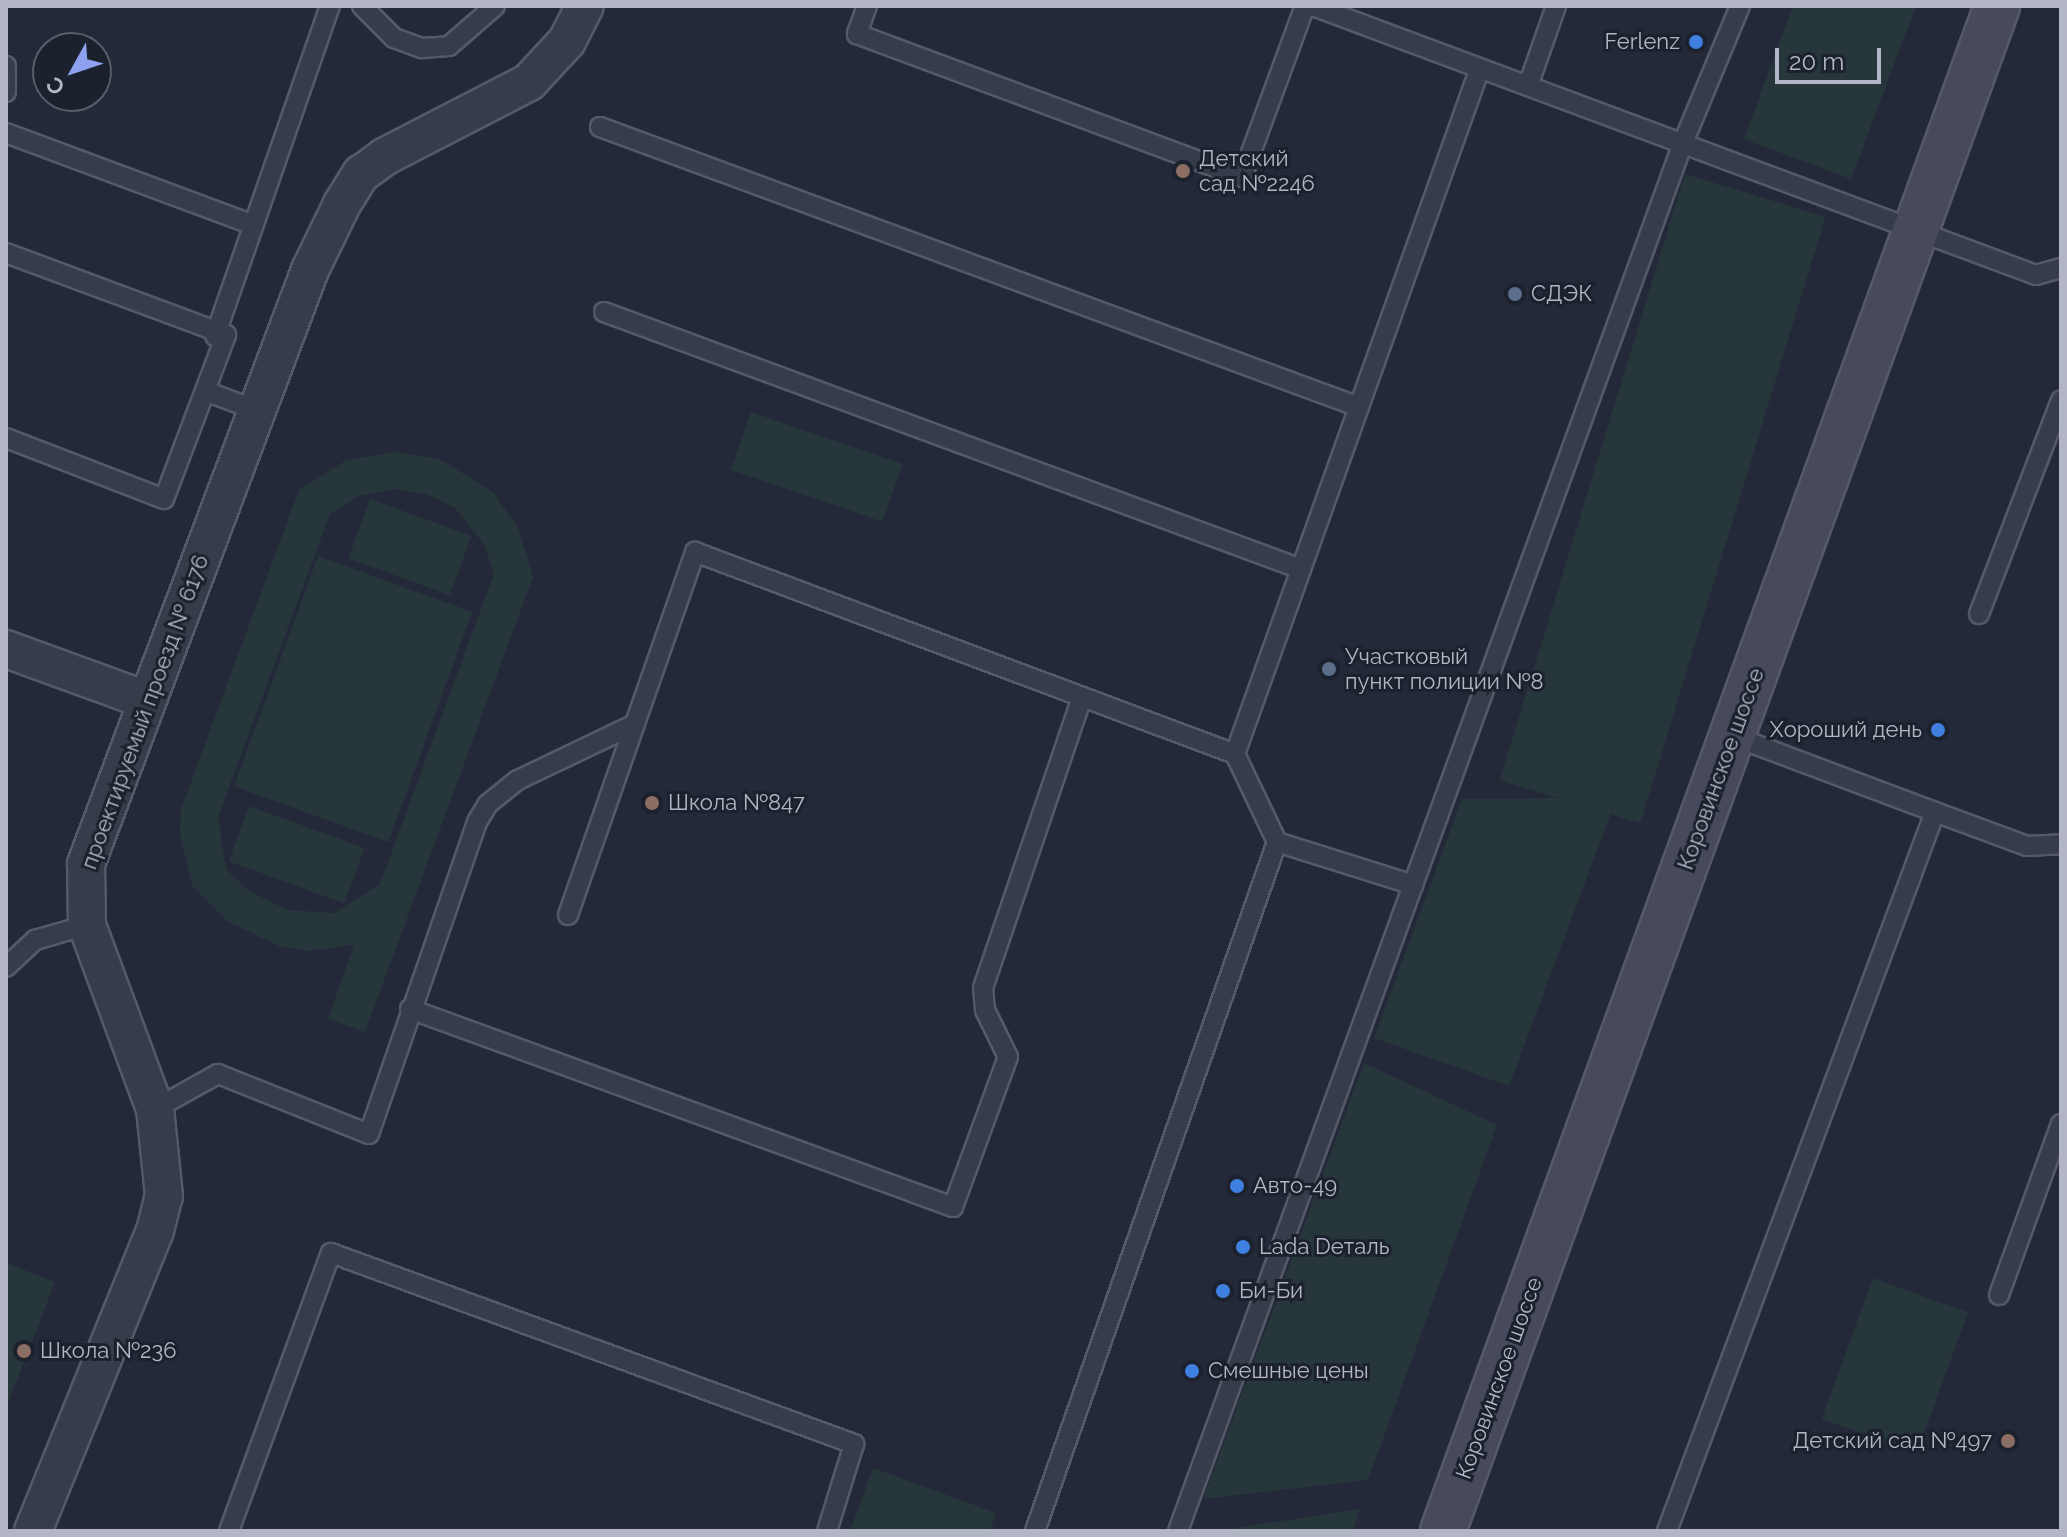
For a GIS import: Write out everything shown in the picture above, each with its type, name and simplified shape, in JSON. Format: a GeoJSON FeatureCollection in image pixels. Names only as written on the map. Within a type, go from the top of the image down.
{"type":"FeatureCollection","features":[{"type":"Feature","properties":{"kind":"main road","name":"Коровинское шоссе"},"geometry":{"type":"LineString","coordinates":[[1443,1531],[1997,6]]}},
{"type":"Feature","properties":{"kind":"street","name":"проектируемый проезд № 6176"},"geometry":{"type":"LineString","coordinates":[[33,1531],[155,1231],[164,1196],[155,1109],[87,925],[86,864],[314,260],[361,174],[384,157],[529,82],[567,41],[585,6]]}},
{"type":"Feature","properties":{"kind":"street"},"geometry":{"type":"LineString","coordinates":[[6,649],[146,700]]}},
{"type":"Feature","properties":{"kind":"lane"},"geometry":{"type":"LineString","coordinates":[[215,336],[330,6]]}},
{"type":"Feature","properties":{"kind":"lane"},"geometry":{"type":"LineString","coordinates":[[362,6],[394,38],[422,48],[449,46],[495,6]]}},
{"type":"Feature","properties":{"kind":"lane"},"geometry":{"type":"LineString","coordinates":[[867,6],[857,34],[1242,177],[1305,6]]}},
{"type":"Feature","properties":{"kind":"lane"},"geometry":{"type":"LineString","coordinates":[[1313,6],[2036,275],[2061,268]]}},
{"type":"Feature","properties":{"kind":"lane"},"geometry":{"type":"LineString","coordinates":[[1528,86],[1556,6]]}},
{"type":"Feature","properties":{"kind":"lane"},"geometry":{"type":"LineString","coordinates":[[1178,1531],[1683,143],[1740,6]]}},
{"type":"Feature","properties":{"kind":"lane"},"geometry":{"type":"LineString","coordinates":[[6,66],[6,92]]}},
{"type":"Feature","properties":{"kind":"lane"},"geometry":{"type":"LineString","coordinates":[[1235,754],[1480,68]]}},
{"type":"Feature","properties":{"kind":"lane"},"geometry":{"type":"LineString","coordinates":[[600,127],[1359,407]]}},
{"type":"Feature","properties":{"kind":"lane"},"geometry":{"type":"LineString","coordinates":[[6,133],[253,225]]}},
{"type":"Feature","properties":{"kind":"lane"},"geometry":{"type":"LineString","coordinates":[[6,253],[215,336],[226,335],[164,499],[6,438]]}},
{"type":"Feature","properties":{"kind":"lane"},"geometry":{"type":"LineString","coordinates":[[604,312],[1301,569]]}},
{"type":"Feature","properties":{"kind":"lane"},"geometry":{"type":"LineString","coordinates":[[205,391],[256,410]]}},
{"type":"Feature","properties":{"kind":"lane"},"geometry":{"type":"LineString","coordinates":[[1979,614],[2061,400]]}},
{"type":"Feature","properties":{"kind":"lane"},"geometry":{"type":"LineString","coordinates":[[568,915],[695,552],[1235,754],[1277,842],[1035,1531]]}},
{"type":"Feature","properties":{"kind":"lane"},"geometry":{"type":"LineString","coordinates":[[410,1009],[953,1207],[1008,1057],[985,1010],[983,988],[1082,697]]}},
{"type":"Feature","properties":{"kind":"lane"},"geometry":{"type":"LineString","coordinates":[[155,1109],[218,1074],[369,1134],[410,1009],[488,804],[518,780],[635,724]]}},
{"type":"Feature","properties":{"kind":"lane"},"geometry":{"type":"LineString","coordinates":[[1733,736],[2027,846],[2061,844]]}},
{"type":"Feature","properties":{"kind":"lane"},"geometry":{"type":"LineString","coordinates":[[1667,1531],[1935,812]]}},
{"type":"Feature","properties":{"kind":"lane"},"geometry":{"type":"LineString","coordinates":[[1277,842],[1413,885]]}},
{"type":"Feature","properties":{"kind":"lane"},"geometry":{"type":"LineString","coordinates":[[6,967],[35,940],[87,925]]}},
{"type":"Feature","properties":{"kind":"lane"},"geometry":{"type":"LineString","coordinates":[[1999,1295],[2061,1124]]}},
{"type":"Feature","properties":{"kind":"lane"},"geometry":{"type":"LineString","coordinates":[[229,1531],[331,1253],[854,1444],[827,1531]]}},
{"type":"Feature","properties":{"kind":"shaded area"},"geometry":{"type":"Polygon","coordinates":[[[1793,6],[1916,6],[1851,179],[1744,139],[1793,6]]]}},
{"type":"Feature","properties":{"kind":"shaded area"},"geometry":{"type":"Polygon","coordinates":[[[1685,174],[1826,217],[1640,823],[1500,780],[1685,174]]]}},
{"type":"Feature","properties":{"kind":"shaded area"},"geometry":{"type":"Polygon","coordinates":[[[751,412],[902,464],[882,522],[731,470],[751,412]]]}},
{"type":"Feature","properties":{"kind":"shaded area"},"geometry":{"type":"Polygon","coordinates":[[[392,452],[438,458],[493,492],[518,528],[533,577],[365,1032],[328,1019],[354,945],[306,951],[279,946],[227,921],[193,887],[180,835],[181,809],[299,490],[345,461],[392,452]],[[393,489],[359,496],[330,514],[218,817],[226,869],[249,891],[288,910],[334,913],[380,884],[494,574],[484,544],[455,508],[427,494],[393,489]]]}},
{"type":"Feature","properties":{"kind":"shaded area"},"geometry":{"type":"Polygon","coordinates":[[[370,499],[471,536],[450,595],[348,558],[370,499]]]}},
{"type":"Feature","properties":{"kind":"shaded area"},"geometry":{"type":"Polygon","coordinates":[[[318,556],[472,612],[388,842],[234,786],[318,556]]]}},
{"type":"Feature","properties":{"kind":"shaded area"},"geometry":{"type":"Polygon","coordinates":[[[1617,797],[1509,1086],[1374,1038],[1462,799],[1617,797]]]}},
{"type":"Feature","properties":{"kind":"shaded area"},"geometry":{"type":"Polygon","coordinates":[[[249,806],[365,848],[344,904],[229,861],[249,806]]]}},
{"type":"Feature","properties":{"kind":"shaded area"},"geometry":{"type":"Polygon","coordinates":[[[1364,1063],[1497,1125],[1368,1480],[1203,1499],[1364,1063]]]}},
{"type":"Feature","properties":{"kind":"shaded area"},"geometry":{"type":"Polygon","coordinates":[[[6,1263],[55,1282],[6,1408],[6,1263]]]}},
{"type":"Feature","properties":{"kind":"shaded area"},"geometry":{"type":"Polygon","coordinates":[[[1873,1278],[1968,1313],[1917,1453],[1822,1419],[1873,1278]]]}},
{"type":"Feature","properties":{"kind":"shaded area"},"geometry":{"type":"Polygon","coordinates":[[[873,1468],[996,1513],[990,1531],[850,1531],[873,1468]]]}},
{"type":"Feature","properties":{"kind":"shaded area"},"geometry":{"type":"Polygon","coordinates":[[[1360,1509],[1353,1531],[1230,1531],[1230,1529],[1360,1509]]]}},
{"type":"Feature","properties":{"kind":"place","name":"Ferlenz"},"geometry":{"type":"Point","coordinates":[1696,42]}},
{"type":"Feature","properties":{"kind":"place","name":"Детский сад №2246"},"geometry":{"type":"Point","coordinates":[1183,171]}},
{"type":"Feature","properties":{"kind":"place","name":"СДЭК"},"geometry":{"type":"Point","coordinates":[1515,294]}},
{"type":"Feature","properties":{"kind":"place","name":"Участковый пункт полиции №8"},"geometry":{"type":"Point","coordinates":[1329,669]}},
{"type":"Feature","properties":{"kind":"place","name":"Хороший день"},"geometry":{"type":"Point","coordinates":[1938,730]}},
{"type":"Feature","properties":{"kind":"place","name":"Школа №847"},"geometry":{"type":"Point","coordinates":[652,803]}},
{"type":"Feature","properties":{"kind":"place","name":"Авто-49"},"geometry":{"type":"Point","coordinates":[1237,1186]}},
{"type":"Feature","properties":{"kind":"place","name":"Lada Dеталь"},"geometry":{"type":"Point","coordinates":[1243,1247]}},
{"type":"Feature","properties":{"kind":"place","name":"Би-Би"},"geometry":{"type":"Point","coordinates":[1223,1291]}},
{"type":"Feature","properties":{"kind":"place","name":"Школа №236"},"geometry":{"type":"Point","coordinates":[24,1351]}},
{"type":"Feature","properties":{"kind":"place","name":"Смешные цены"},"geometry":{"type":"Point","coordinates":[1192,1371]}},
{"type":"Feature","properties":{"kind":"place","name":"Детский сад №497"},"geometry":{"type":"Point","coordinates":[2008,1441]}}]}
